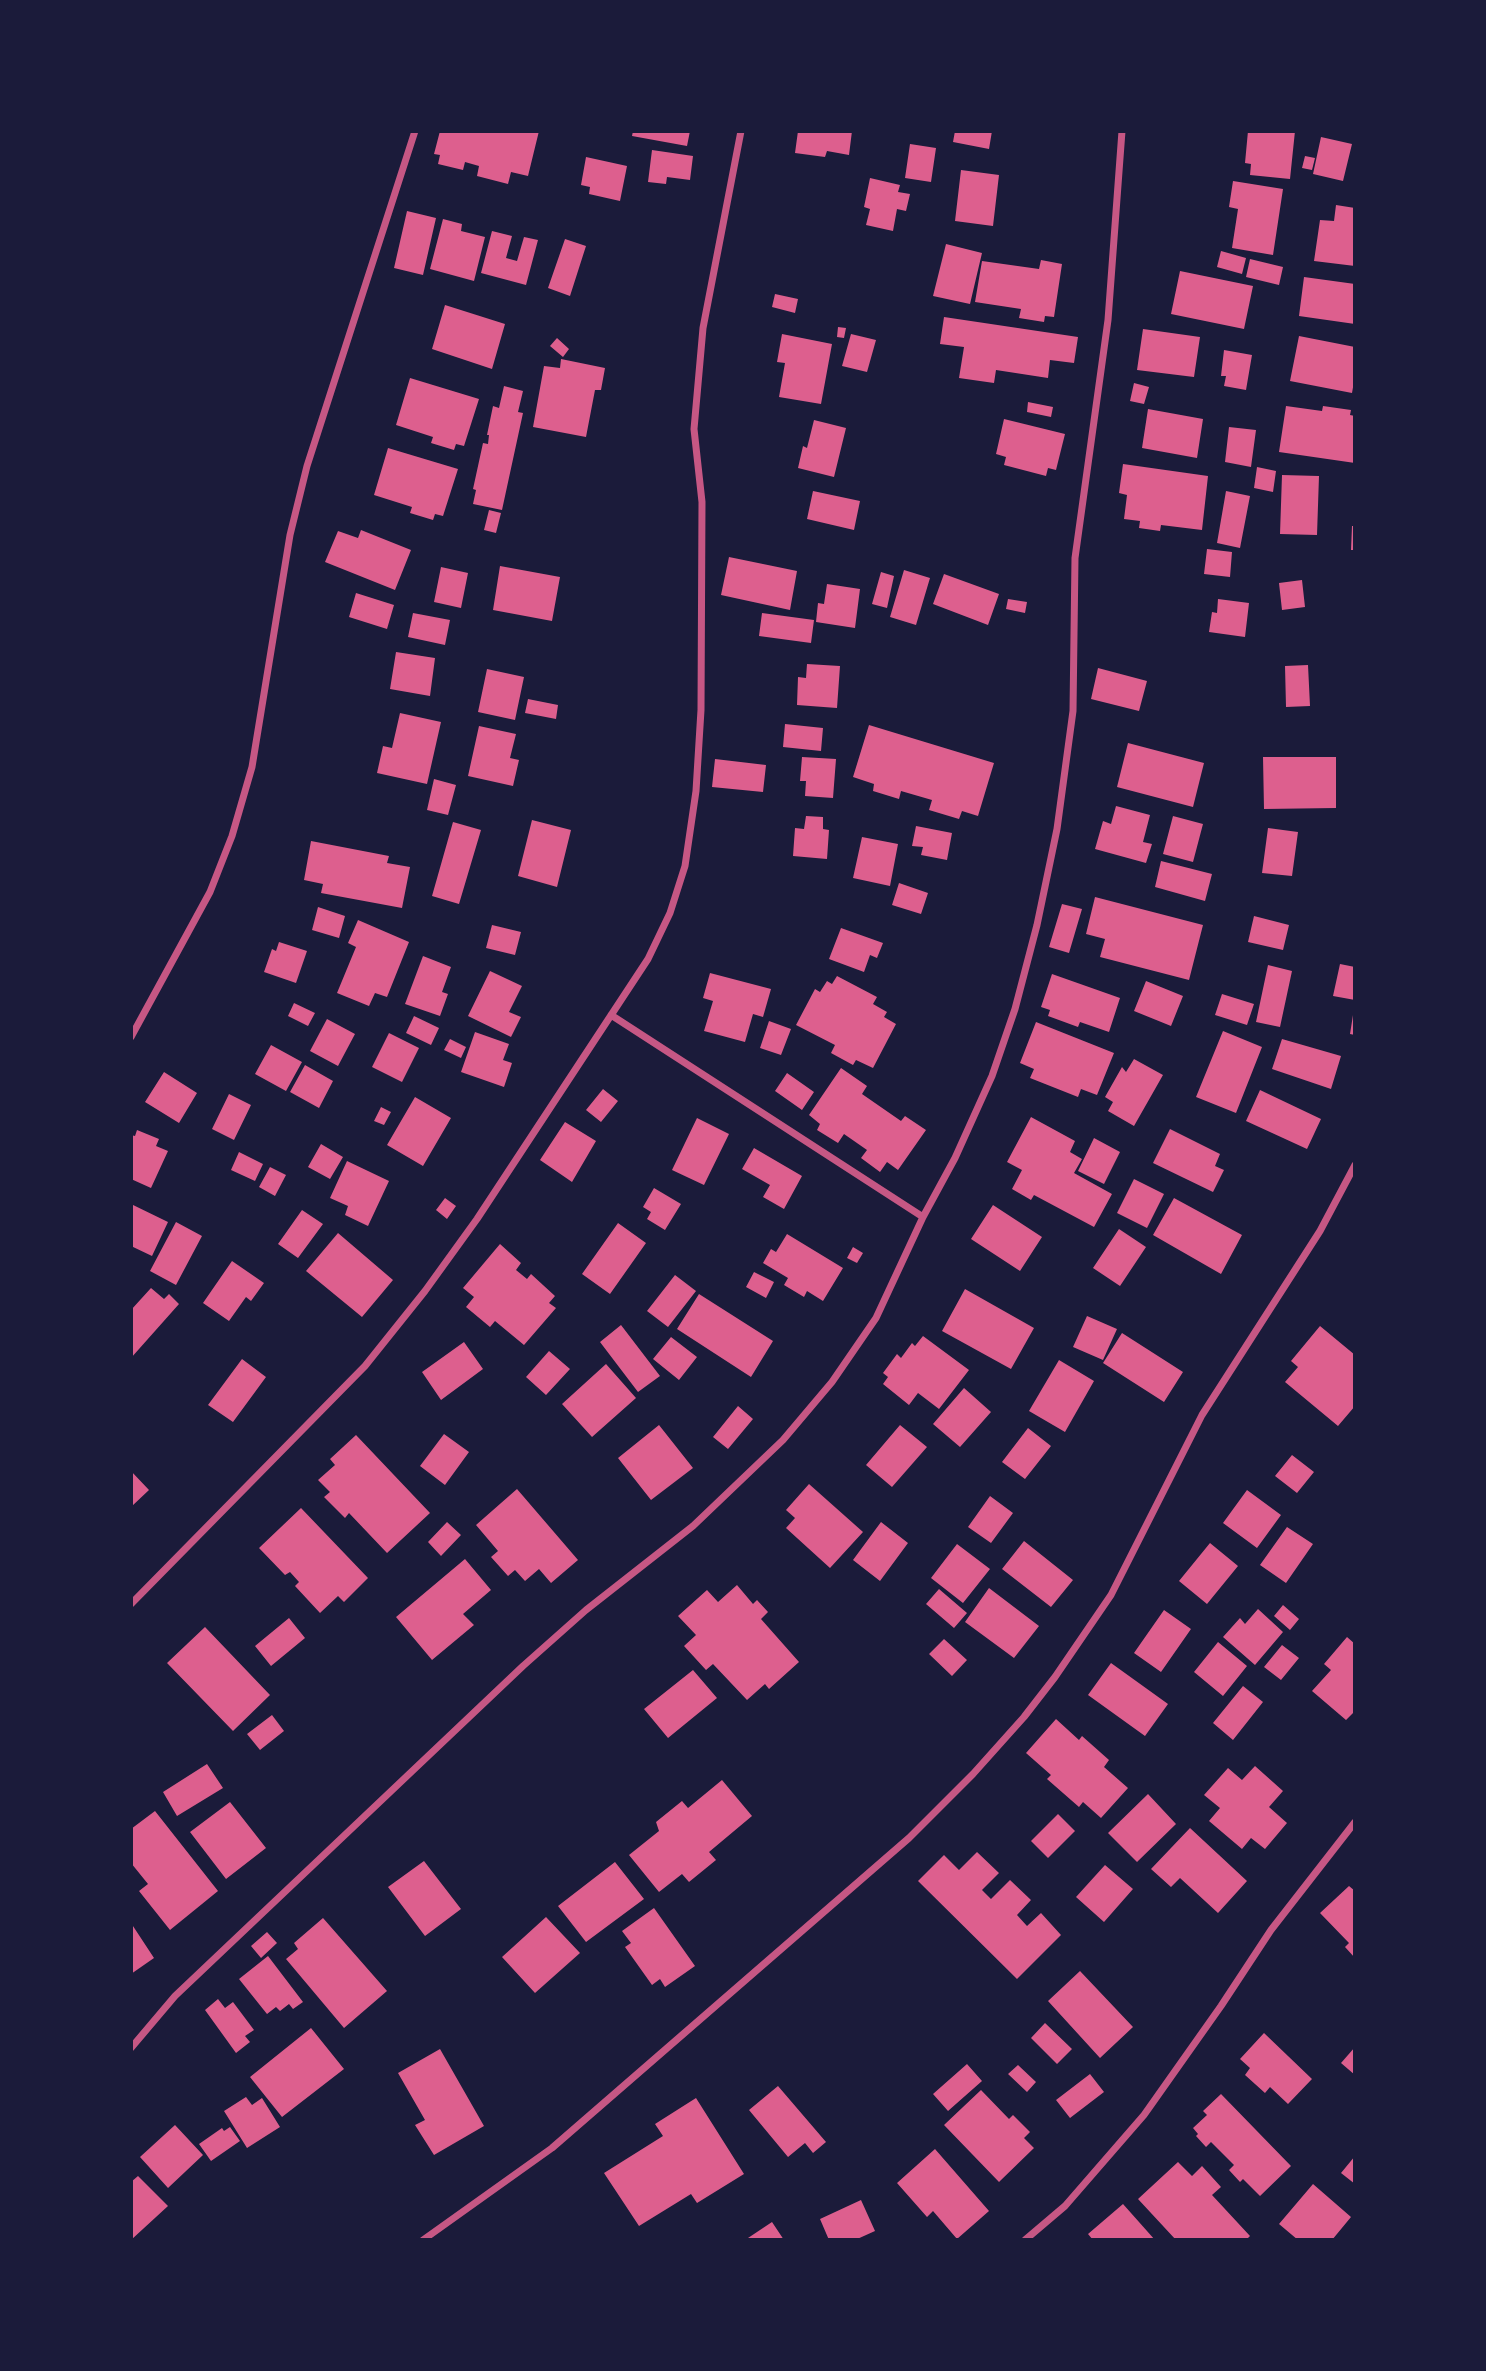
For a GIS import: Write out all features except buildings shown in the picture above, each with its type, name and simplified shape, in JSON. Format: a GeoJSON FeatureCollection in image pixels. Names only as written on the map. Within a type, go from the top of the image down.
{"type":"FeatureCollection","features":[{"type":"Feature","properties":{"kind":"street"},"geometry":{"type":"LineString","coordinates":[[131,1037],[210,892],[232,836],[252,767],[290,535],[307,466],[415,131]]}},
{"type":"Feature","properties":{"kind":"street"},"geometry":{"type":"LineString","coordinates":[[131,1604],[373,1355],[425,1291],[477,1219],[648,959],[670,914],[685,866],[696,791],[701,710],[702,502],[694,429],[703,328],[741,131]]}},
{"type":"Feature","properties":{"kind":"street"},"geometry":{"type":"LineString","coordinates":[[131,2048],[175,1996],[513,1675],[586,1610],[693,1527],[783,1440],[832,1382],[876,1318],[992,1076],[1015,1009],[1037,925],[1057,829],[1073,711],[1075,558],[1108,320],[1122,131]]}},
{"type":"Feature","properties":{"kind":"street"},"geometry":{"type":"LineString","coordinates":[[611,1015],[923,1217]]}},
{"type":"Feature","properties":{"kind":"street"},"geometry":{"type":"LineString","coordinates":[[423,2240],[552,2147],[909,1838],[973,1774],[1024,1717],[1111,1595],[1202,1415],[1320,1231],[1355,1165]]}},
{"type":"Feature","properties":{"kind":"street"},"geometry":{"type":"LineString","coordinates":[[1025,2240],[1065,2206],[1144,2115],[1271,1930],[1355,1822]]}}]}
